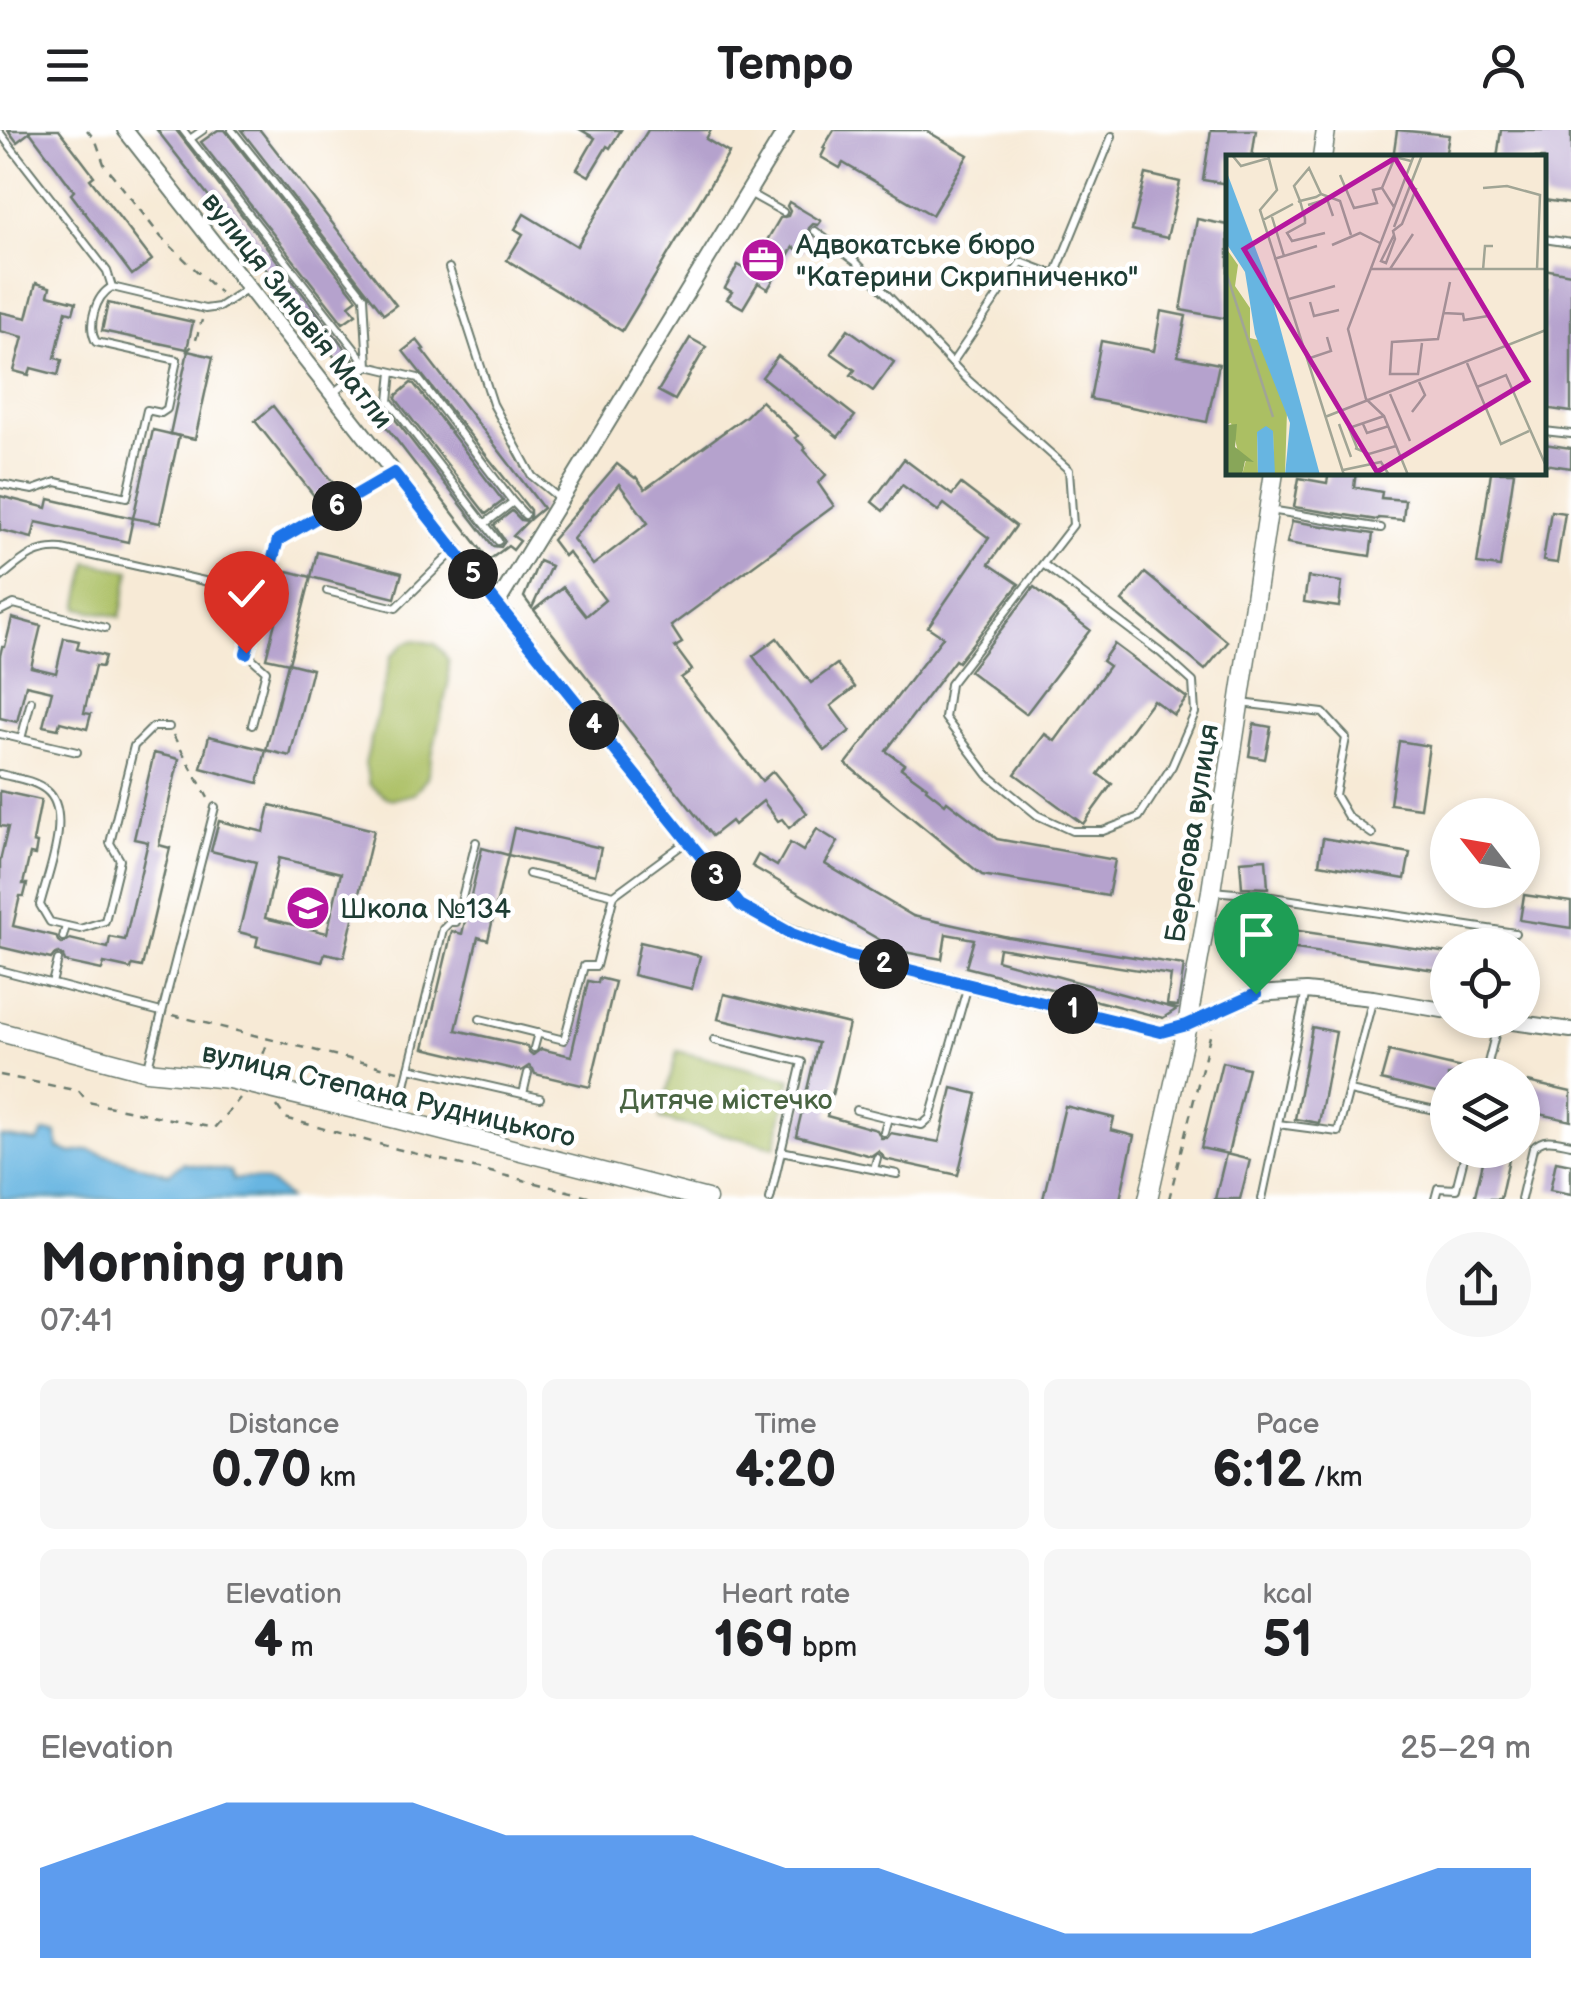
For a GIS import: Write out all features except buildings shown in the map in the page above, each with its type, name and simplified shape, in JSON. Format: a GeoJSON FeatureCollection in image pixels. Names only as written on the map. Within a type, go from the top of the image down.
{"type":"FeatureCollection","features":[{"type":"Feature","properties":{"kind":"street","name":"вулиця Зиновія Матли"},"geometry":{"type":"LineString","coordinates":[[125,130],[497,604],[740,905],[792,934],[848,955],[1161,1032],[1187,1025]]}},
{"type":"Feature","properties":{"kind":"street"},"geometry":{"type":"LineString","coordinates":[[497,604],[786,130]]}},
{"type":"Feature","properties":{"kind":"street"},"geometry":{"type":"LineString","coordinates":[[1322,155],[1326,130]]}},
{"type":"Feature","properties":{"kind":"street","name":"Берегова вулиця"},"geometry":{"type":"LineString","coordinates":[[1148,1199],[1187,1025],[1211,891],[1274,475]]}},
{"type":"Feature","properties":{"kind":"street"},"geometry":{"type":"LineString","coordinates":[[1187,1025],[1256,994],[1306,992],[1430,1008]]}},
{"type":"Feature","properties":{"kind":"street"},"geometry":{"type":"LineString","coordinates":[[1540,1026],[1571,1030]]}},
{"type":"Feature","properties":{"kind":"street","name":"вулиця Степана Рудницького"},"geometry":{"type":"LineString","coordinates":[[0,1032],[147,1071],[229,1079],[707,1199]]}},
{"type":"Feature","properties":{"kind":"lane"},"geometry":{"type":"LineString","coordinates":[[183,130],[368,366],[418,378],[524,516]]}},
{"type":"Feature","properties":{"kind":"lane"},"geometry":{"type":"LineString","coordinates":[[190,139],[202,130]]}},
{"type":"Feature","properties":{"kind":"lane"},"geometry":{"type":"LineString","coordinates":[[232,130],[364,297],[368,366]]}},
{"type":"Feature","properties":{"kind":"lane"},"geometry":{"type":"LineString","coordinates":[[952,363],[1021,262],[1056,274],[1112,136]]}},
{"type":"Feature","properties":{"kind":"lane"},"geometry":{"type":"LineString","coordinates":[[1,137],[106,272],[112,287]]}},
{"type":"Feature","properties":{"kind":"lane"},"geometry":{"type":"LineString","coordinates":[[748,192],[783,212]]}},
{"type":"Feature","properties":{"kind":"lane"},"geometry":{"type":"LineString","coordinates":[[815,231],[855,262],[952,363],[1069,470],[1072,525],[950,684],[945,718],[988,775],[1037,816],[1072,831],[1103,830],[1139,817],[1172,766],[1195,712],[1193,682],[1161,653],[1043,564]]}},
{"type":"Feature","properties":{"kind":"lane"},"geometry":{"type":"LineString","coordinates":[[1546,239],[1571,243]]}},
{"type":"Feature","properties":{"kind":"lane"},"geometry":{"type":"LineString","coordinates":[[449,268],[492,404],[532,476],[560,500]]}},
{"type":"Feature","properties":{"kind":"lane"},"geometry":{"type":"LineString","coordinates":[[0,484],[33,490],[56,482],[127,497],[147,410],[166,409],[178,360],[96,342],[91,333],[98,301],[112,287],[205,309],[219,307],[249,287]]}},
{"type":"Feature","properties":{"kind":"lane"},"geometry":{"type":"LineString","coordinates":[[332,394],[368,366]]}},
{"type":"Feature","properties":{"kind":"lane"},"geometry":{"type":"LineString","coordinates":[[392,372],[389,401],[498,541]]}},
{"type":"Feature","properties":{"kind":"lane"},"geometry":{"type":"LineString","coordinates":[[1546,430],[1571,434]]}},
{"type":"Feature","properties":{"kind":"lane"},"geometry":{"type":"LineString","coordinates":[[252,725],[266,672],[246,653],[278,540],[394,473]]}},
{"type":"Feature","properties":{"kind":"lane"},"geometry":{"type":"LineString","coordinates":[[483,522],[512,502]]}},
{"type":"Feature","properties":{"kind":"lane"},"geometry":{"type":"LineString","coordinates":[[1269,510],[1381,528]]}},
{"type":"Feature","properties":{"kind":"lane"},"geometry":{"type":"LineString","coordinates":[[0,578],[36,551],[47,548],[262,594]]}},
{"type":"Feature","properties":{"kind":"lane"},"geometry":{"type":"LineString","coordinates":[[326,591],[396,608],[455,550]]}},
{"type":"Feature","properties":{"kind":"lane"},"geometry":{"type":"LineString","coordinates":[[0,610],[14,604],[106,628]]}},
{"type":"Feature","properties":{"kind":"lane"},"geometry":{"type":"LineString","coordinates":[[21,739],[31,702]]}},
{"type":"Feature","properties":{"kind":"lane"},"geometry":{"type":"LineString","coordinates":[[1239,703],[1323,713],[1346,738],[1335,795],[1348,817],[1372,834]]}},
{"type":"Feature","properties":{"kind":"lane"},"geometry":{"type":"LineString","coordinates":[[0,774],[45,788],[58,806],[59,828],[40,906],[50,922],[80,930],[105,921],[120,860],[110,843],[134,746],[152,727],[169,727]]}},
{"type":"Feature","properties":{"kind":"lane"},"geometry":{"type":"LineString","coordinates":[[0,734],[77,752]]}},
{"type":"Feature","properties":{"kind":"lane"},"geometry":{"type":"LineString","coordinates":[[147,1071],[215,807]]}},
{"type":"Feature","properties":{"kind":"lane"},"geometry":{"type":"LineString","coordinates":[[480,1018],[564,1040],[584,966],[596,966],[614,895],[687,841]]}},
{"type":"Feature","properties":{"kind":"lane"},"geometry":{"type":"LineString","coordinates":[[396,1119],[443,929],[456,922],[476,842]]}},
{"type":"Feature","properties":{"kind":"lane"},"geometry":{"type":"LineString","coordinates":[[529,874],[614,895]]}},
{"type":"Feature","properties":{"kind":"lane"},"geometry":{"type":"LineString","coordinates":[[1211,891],[1481,928]]}},
{"type":"Feature","properties":{"kind":"lane"},"geometry":{"type":"LineString","coordinates":[[63,938],[66,926]]}},
{"type":"Feature","properties":{"kind":"lane"},"geometry":{"type":"LineString","coordinates":[[52,983],[58,960]]}},
{"type":"Feature","properties":{"kind":"lane"},"geometry":{"type":"LineString","coordinates":[[0,970],[162,1012]]}},
{"type":"Feature","properties":{"kind":"lane"},"geometry":{"type":"LineString","coordinates":[[856,1110],[922,1125],[930,1118],[968,984]]}},
{"type":"Feature","properties":{"kind":"lane"},"geometry":{"type":"LineString","coordinates":[[1262,1199],[1306,992]]}},
{"type":"Feature","properties":{"kind":"lane"},"geometry":{"type":"LineString","coordinates":[[1278,1124],[1338,1132],[1373,998]]}},
{"type":"Feature","properties":{"kind":"lane"},"geometry":{"type":"LineString","coordinates":[[534,1048],[538,1033]]}},
{"type":"Feature","properties":{"kind":"lane"},"geometry":{"type":"LineString","coordinates":[[714,1040],[802,1062],[770,1199]]}},
{"type":"Feature","properties":{"kind":"lane"},"geometry":{"type":"LineString","coordinates":[[408,1071],[540,1098]]}},
{"type":"Feature","properties":{"kind":"lane"},"geometry":{"type":"LineString","coordinates":[[523,1094],[528,1073]]}},
{"type":"Feature","properties":{"kind":"lane"},"geometry":{"type":"LineString","coordinates":[[1350,1091],[1430,1109]]}},
{"type":"Feature","properties":{"kind":"lane"},"geometry":{"type":"LineString","coordinates":[[884,1132],[888,1118]]}},
{"type":"Feature","properties":{"kind":"lane"},"geometry":{"type":"LineString","coordinates":[[1521,1199],[1533,1148],[1538,1142],[1571,1144]]}},
{"type":"Feature","properties":{"kind":"lane"},"geometry":{"type":"LineString","coordinates":[[781,1151],[897,1174]]}},
{"type":"Feature","properties":{"kind":"lane"},"geometry":{"type":"LineString","coordinates":[[874,1170],[877,1158]]}},
{"type":"Feature","properties":{"kind":"lane"},"geometry":{"type":"LineString","coordinates":[[1435,1199],[1438,1188],[1456,1189],[1461,1168]]}},
{"type":"Feature","properties":{"kind":"path"},"geometry":{"type":"LineString","coordinates":[[87,130],[96,141],[104,164],[161,237],[228,301]]}},
{"type":"Feature","properties":{"kind":"path"},"geometry":{"type":"LineString","coordinates":[[178,360],[195,343],[205,309]]}},
{"type":"Feature","properties":{"kind":"path"},"geometry":{"type":"LineString","coordinates":[[169,727],[215,807]]}},
{"type":"Feature","properties":{"kind":"path"},"geometry":{"type":"LineString","coordinates":[[162,1012],[408,1071]]}},
{"type":"Feature","properties":{"kind":"path"},"geometry":{"type":"LineString","coordinates":[[1169,1199],[1216,1012]]}},
{"type":"Feature","properties":{"kind":"path"},"geometry":{"type":"LineString","coordinates":[[0,1075],[79,1090],[88,1102],[214,1128],[240,1098],[248,1099]]}},
{"type":"Feature","properties":{"kind":"path"},"geometry":{"type":"LineString","coordinates":[[276,1106],[285,1118],[397,1150],[600,1199]]}},
{"type":"Feature","properties":{"kind":"green space"},"geometry":{"type":"Polygon","coordinates":[[[88,562],[130,571],[120,617],[78,608],[88,562]]]}},
{"type":"Feature","properties":{"kind":"green space"},"geometry":{"type":"Polygon","coordinates":[[[415,640],[435,644],[442,651],[448,660],[449,680],[427,778],[414,794],[394,799],[369,784],[365,764],[391,656],[405,643],[415,640]]]}},
{"type":"Feature","properties":{"kind":"green space","name":"Дитяче містечко"},"geometry":{"type":"Polygon","coordinates":[[[677,1051],[791,1079],[775,1147],[660,1119],[677,1051]]]}},
{"type":"Feature","properties":{"kind":"water"},"geometry":{"type":"Polygon","coordinates":[[[43,1132],[57,1133],[58,1148],[72,1153],[89,1150],[169,1174],[183,1163],[230,1171],[233,1180],[264,1181],[289,1199],[0,1199],[0,1136],[38,1142],[43,1132]]]}},
{"type":"Feature","properties":{"kind":"place","name":"Адвокатське бюро \"Катерини Скрипниченко\""},"geometry":{"type":"Point","coordinates":[763,260]}},
{"type":"Feature","properties":{"kind":"place","name":"Школа №134"},"geometry":{"type":"Point","coordinates":[308,908]}},
{"type":"Feature","properties":{"kind":"route"},"geometry":{"type":"LineString","coordinates":[[246,653],[278,540],[394,473],[740,905],[792,934],[848,955],[1161,1032],[1187,1025],[1256,994]]}}]}
